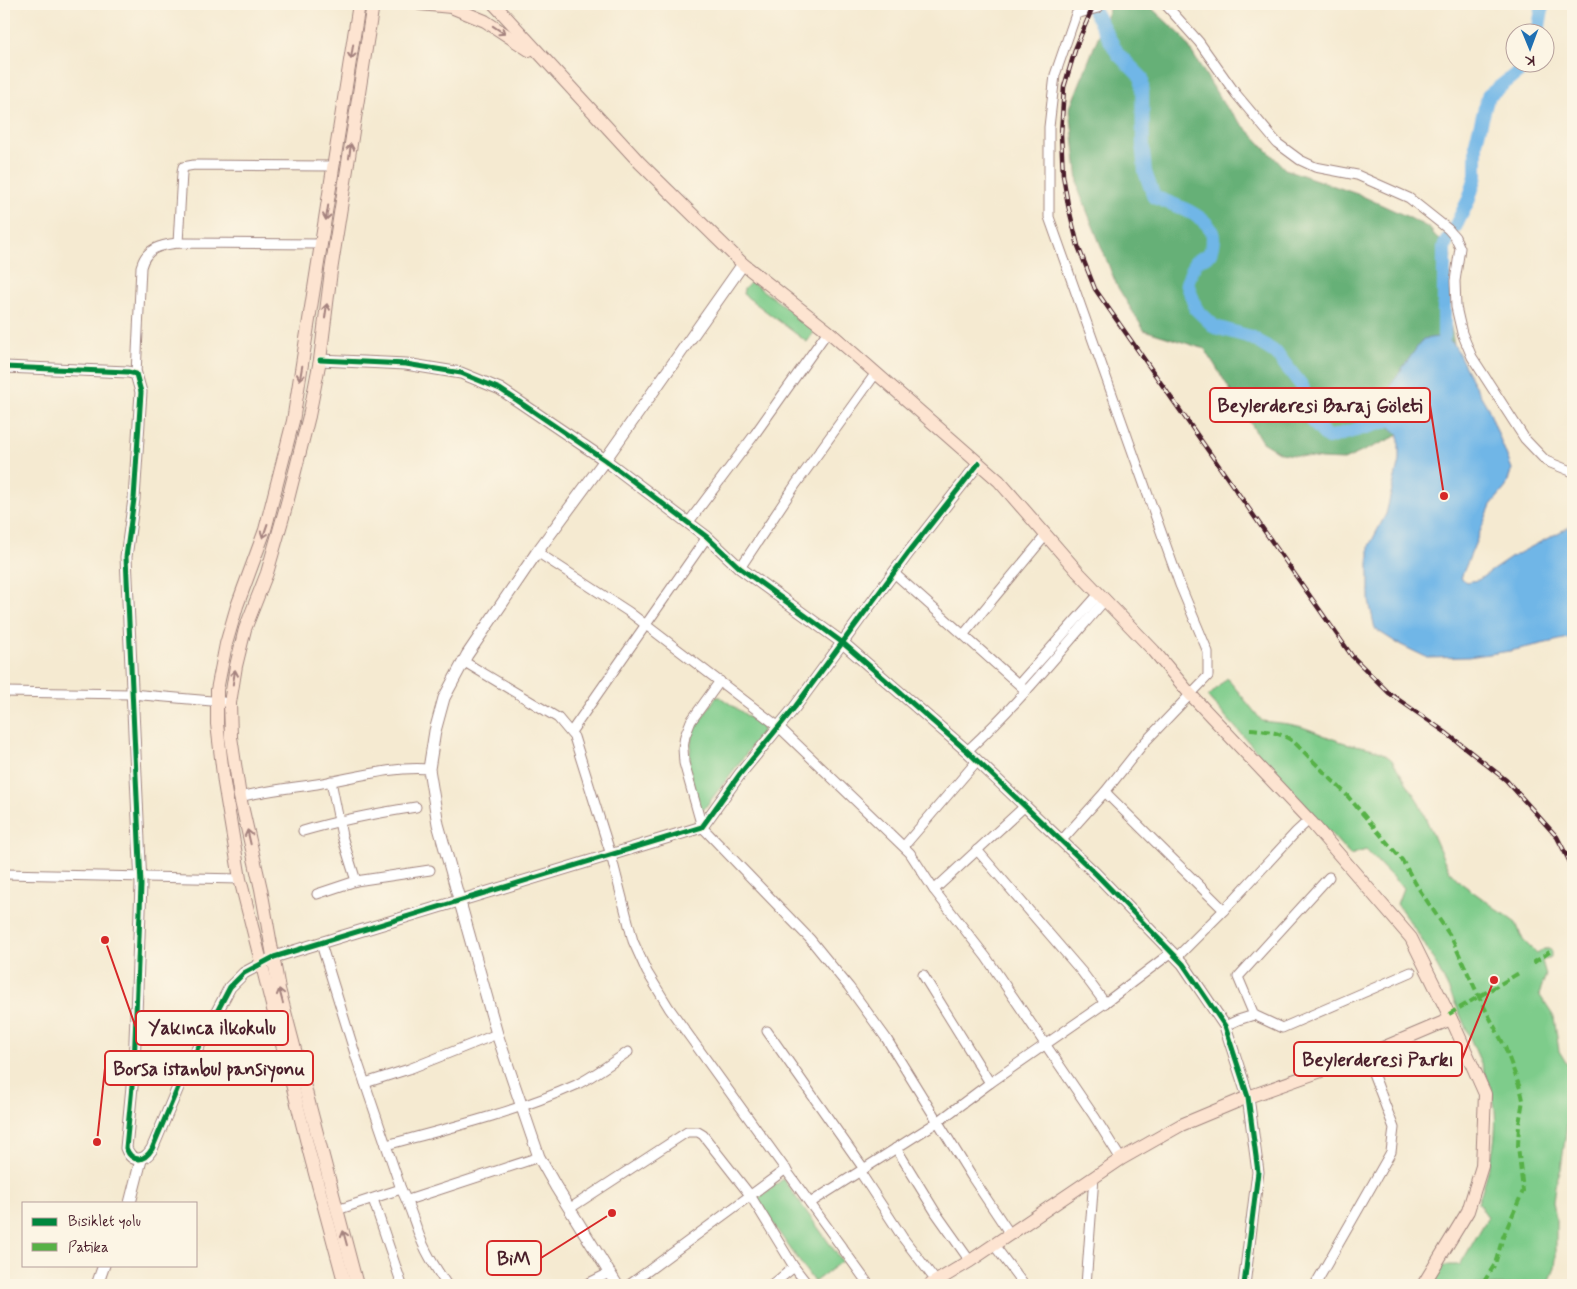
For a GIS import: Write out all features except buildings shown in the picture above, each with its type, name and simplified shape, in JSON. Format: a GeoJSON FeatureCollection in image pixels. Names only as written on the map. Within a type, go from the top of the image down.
{"type":"FeatureCollection","features":[{"type":"Feature","properties":{"kind":"main road"},"geometry":{"type":"LineString","coordinates":[[345,1285],[240,879],[220,756],[217,724],[217,690],[226,644],[237,606],[265,530],[293,421],[359,4]]}},
{"type":"Feature","properties":{"kind":"main road"},"geometry":{"type":"LineString","coordinates":[[357,1285],[279,989],[261,890],[240,797],[231,737],[230,703],[245,629],[267,573],[309,416],[320,360],[331,271],[373,4]]}},
{"type":"Feature","properties":{"kind":"main road"},"geometry":{"type":"LineString","coordinates":[[420,4],[451,7],[485,21],[548,64]]}},
{"type":"Feature","properties":{"kind":"main road"},"geometry":{"type":"LineString","coordinates":[[494,4],[640,163],[743,264],[828,331],[999,480],[1102,597],[1154,651],[1190,694],[1309,820],[1411,938],[1485,1094],[1482,1166],[1468,1210],[1424,1285]]}},
{"type":"Feature","properties":{"kind":"main road"},"geometry":{"type":"LineString","coordinates":[[933,1283],[970,1261],[1121,1159],[1181,1125],[1248,1097],[1366,1054],[1451,1019]]}},
{"type":"Feature","properties":{"kind":"street"},"geometry":{"type":"LineString","coordinates":[[1062,840],[1105,792],[1143,744],[1208,676],[1208,652],[1180,585],[1049,217],[1049,127],[1055,75],[1076,14],[1098,8],[1101,4]]}},
{"type":"Feature","properties":{"kind":"street"},"geometry":{"type":"LineString","coordinates":[[1165,4],[1199,42],[1236,94],[1277,143],[1300,160],[1315,167],[1356,175],[1409,198],[1448,229],[1455,237],[1460,248],[1455,281],[1456,307],[1462,332],[1472,357],[1525,439],[1546,461],[1573,472]]}},
{"type":"Feature","properties":{"kind":"street"},"geometry":{"type":"LineString","coordinates":[[178,243],[183,167],[188,165],[334,166]]}},
{"type":"Feature","properties":{"kind":"street"},"geometry":{"type":"LineString","coordinates":[[322,244],[164,244],[148,252],[143,259],[141,267],[136,374],[141,392],[134,498],[126,557],[141,877],[140,956],[134,1066],[126,1148],[129,1155],[135,1159],[141,1160],[148,1156],[152,1150],[182,1078],[230,987],[244,973],[261,963],[274,957],[321,944],[390,921],[702,827],[740,774],[779,727],[979,463]]}},
{"type":"Feature","properties":{"kind":"street"},"geometry":{"type":"LineString","coordinates":[[617,1285],[539,1157],[498,1034],[438,824],[429,769],[434,731],[444,698],[463,661],[537,552],[605,460],[743,264]]}},
{"type":"Feature","properties":{"kind":"street"},"geometry":{"type":"LineString","coordinates":[[688,523],[755,434],[828,331]]}},
{"type":"Feature","properties":{"kind":"street"},"geometry":{"type":"LineString","coordinates":[[320,360],[406,364],[442,369],[469,376],[506,393],[605,460],[707,537],[740,568],[843,643],[967,751],[1062,840],[1175,954],[1225,1026],[1248,1097],[1258,1172],[1244,1285]]}},
{"type":"Feature","properties":{"kind":"street"},"geometry":{"type":"LineString","coordinates":[[4,367],[128,372],[136,374]]}},
{"type":"Feature","properties":{"kind":"street"},"geometry":{"type":"LineString","coordinates":[[740,568],[796,484],[876,373]]}},
{"type":"Feature","properties":{"kind":"street"},"geometry":{"type":"LineString","coordinates":[[964,634],[1046,535]]}},
{"type":"Feature","properties":{"kind":"street"},"geometry":{"type":"LineString","coordinates":[[571,732],[707,537]]}},
{"type":"Feature","properties":{"kind":"street"},"geometry":{"type":"LineString","coordinates":[[537,552],[629,612],[779,727],[904,846],[934,890],[986,957],[1046,1044],[1121,1159]]}},
{"type":"Feature","properties":{"kind":"street"},"geometry":{"type":"LineString","coordinates":[[894,573],[1026,691]]}},
{"type":"Feature","properties":{"kind":"street"},"geometry":{"type":"LineString","coordinates":[[1019,684],[1102,597]]}},
{"type":"Feature","properties":{"kind":"street"},"geometry":{"type":"LineString","coordinates":[[967,751],[994,727],[1026,691],[1102,597]]}},
{"type":"Feature","properties":{"kind":"street"},"geometry":{"type":"LineString","coordinates":[[463,661],[558,718],[571,732],[611,855],[633,941],[646,972],[675,1016],[869,1285]]}},
{"type":"Feature","properties":{"kind":"street"},"geometry":{"type":"LineString","coordinates":[[720,682],[691,721],[683,748],[684,763],[702,827],[810,938],[843,980],[886,1038],[972,1177],[1010,1234]]}},
{"type":"Feature","properties":{"kind":"street"},"geometry":{"type":"LineString","coordinates":[[4,692],[131,694],[230,703]]}},
{"type":"Feature","properties":{"kind":"street"},"geometry":{"type":"LineString","coordinates":[[904,846],[977,760]]}},
{"type":"Feature","properties":{"kind":"street"},"geometry":{"type":"LineString","coordinates":[[240,797],[268,789],[408,768],[429,769]]}},
{"type":"Feature","properties":{"kind":"street"},"geometry":{"type":"LineString","coordinates":[[331,781],[342,836],[356,881]]}},
{"type":"Feature","properties":{"kind":"street"},"geometry":{"type":"LineString","coordinates":[[1105,792],[1224,910]]}},
{"type":"Feature","properties":{"kind":"street"},"geometry":{"type":"LineString","coordinates":[[934,890],[1025,806]]}},
{"type":"Feature","properties":{"kind":"street"},"geometry":{"type":"LineString","coordinates":[[303,831],[339,820],[416,807]]}},
{"type":"Feature","properties":{"kind":"street"},"geometry":{"type":"LineString","coordinates":[[810,1203],[939,1121],[990,1083],[1175,954],[1224,910],[1309,820]]}},
{"type":"Feature","properties":{"kind":"street"},"geometry":{"type":"LineString","coordinates":[[977,850],[1082,972],[1105,1003]]}},
{"type":"Feature","properties":{"kind":"street"},"geometry":{"type":"LineString","coordinates":[[317,894],[356,881],[430,870]]}},
{"type":"Feature","properties":{"kind":"street"},"geometry":{"type":"LineString","coordinates":[[4,874],[240,879]]}},
{"type":"Feature","properties":{"kind":"street"},"geometry":{"type":"LineString","coordinates":[[1254,1015],[1238,977],[1329,877]]}},
{"type":"Feature","properties":{"kind":"street"},"geometry":{"type":"LineString","coordinates":[[321,944],[401,1188],[408,1200],[417,1230],[431,1261],[447,1285]]}},
{"type":"Feature","properties":{"kind":"street"},"geometry":{"type":"LineString","coordinates":[[1225,1026],[1254,1015],[1282,1028],[1411,972]]}},
{"type":"Feature","properties":{"kind":"street"},"geometry":{"type":"LineString","coordinates":[[923,975],[990,1083]]}},
{"type":"Feature","properties":{"kind":"street"},"geometry":{"type":"LineString","coordinates":[[767,1031],[862,1170],[933,1283]]}},
{"type":"Feature","properties":{"kind":"street"},"geometry":{"type":"LineString","coordinates":[[365,1083],[409,1069],[498,1034]]}},
{"type":"Feature","properties":{"kind":"street"},"geometry":{"type":"LineString","coordinates":[[386,1145],[470,1123],[522,1106],[577,1084],[628,1052]]}},
{"type":"Feature","properties":{"kind":"street"},"geometry":{"type":"LineString","coordinates":[[1315,1285],[1391,1152],[1394,1128],[1366,1054]]}},
{"type":"Feature","properties":{"kind":"street"},"geometry":{"type":"LineString","coordinates":[[569,1209],[687,1132],[703,1135],[750,1195],[794,1267],[808,1285]]}},
{"type":"Feature","properties":{"kind":"street"},"geometry":{"type":"LineString","coordinates":[[896,1148],[936,1213],[970,1261]]}},
{"type":"Feature","properties":{"kind":"street"},"geometry":{"type":"LineString","coordinates":[[408,1200],[539,1157]]}},
{"type":"Feature","properties":{"kind":"street"},"geometry":{"type":"LineString","coordinates":[[130,1202],[141,1160]]}},
{"type":"Feature","properties":{"kind":"street"},"geometry":{"type":"LineString","coordinates":[[629,1285],[786,1169]]}},
{"type":"Feature","properties":{"kind":"street"},"geometry":{"type":"LineString","coordinates":[[1086,1285],[1094,1177]]}},
{"type":"Feature","properties":{"kind":"street"},"geometry":{"type":"LineString","coordinates":[[337,1210],[401,1188]]}},
{"type":"Feature","properties":{"kind":"street"},"geometry":{"type":"LineString","coordinates":[[373,1199],[402,1285]]}},
{"type":"Feature","properties":{"kind":"street"},"geometry":{"type":"LineString","coordinates":[[994,1245],[1024,1285]]}},
{"type":"Feature","properties":{"kind":"street"},"geometry":{"type":"LineString","coordinates":[[97,1285],[104,1266]]}},
{"type":"Feature","properties":{"kind":"street"},"geometry":{"type":"LineString","coordinates":[[772,1285],[794,1267]]}},
{"type":"Feature","properties":{"kind":"street"},"geometry":{"type":"LineString","coordinates":[[585,1285],[609,1273]]}},
{"type":"Feature","properties":{"kind":"green space"},"geometry":{"type":"Polygon","coordinates":[[[1111,4],[1148,5],[1182,36],[1224,105],[1285,169],[1360,195],[1406,216],[1429,228],[1451,255],[1446,300],[1454,344],[1444,336],[1399,435],[1344,460],[1321,459],[1280,453],[1262,442],[1205,349],[1144,330],[1117,286],[1079,191],[1070,108],[1111,4]]]}},
{"type":"Feature","properties":{"kind":"green space"},"geometry":{"type":"Polygon","coordinates":[[[751,282],[816,329],[807,342],[743,294],[744,289],[751,282]]]}},
{"type":"Feature","properties":{"kind":"green space"},"geometry":{"type":"Polygon","coordinates":[[[1227,678],[1262,721],[1300,726],[1342,742],[1374,749],[1392,760],[1418,801],[1448,869],[1461,883],[1516,923],[1523,940],[1537,954],[1544,949],[1551,949],[1551,957],[1542,961],[1546,975],[1539,994],[1554,1017],[1559,1051],[1573,1074],[1573,1110],[1567,1124],[1561,1169],[1555,1185],[1553,1202],[1556,1219],[1556,1258],[1555,1268],[1548,1285],[1432,1285],[1443,1265],[1460,1265],[1488,1217],[1478,1203],[1494,1146],[1496,1122],[1490,1085],[1440,972],[1420,937],[1397,904],[1403,888],[1366,850],[1350,855],[1208,697],[1227,678]]]}},
{"type":"Feature","properties":{"kind":"green space"},"geometry":{"type":"Polygon","coordinates":[[[716,697],[720,697],[762,726],[762,733],[704,809],[698,810],[689,765],[692,733],[716,697]]]}},
{"type":"Feature","properties":{"kind":"green space"},"geometry":{"type":"Polygon","coordinates":[[[783,1179],[842,1261],[814,1282],[756,1200],[783,1179]]]}},
{"type":"Feature","properties":{"kind":"water"},"geometry":{"type":"Polygon","coordinates":[[[1444,336],[1454,344],[1488,408],[1512,469],[1506,487],[1491,505],[1461,578],[1466,582],[1478,580],[1512,557],[1573,525],[1573,637],[1510,651],[1468,657],[1428,658],[1397,643],[1375,629],[1369,601],[1369,546],[1386,514],[1399,461],[1399,435],[1384,422],[1391,384],[1423,339],[1444,336]]]}},
{"type":"Feature","properties":{"kind":"waterway"},"geometry":{"type":"LineString","coordinates":[[1090,4],[1118,54],[1142,78],[1145,172],[1154,197],[1199,217],[1211,230],[1213,240],[1210,254],[1195,262],[1187,283],[1196,309],[1215,327],[1251,337],[1276,353],[1302,386],[1312,421],[1328,438],[1384,422]]}},
{"type":"Feature","properties":{"kind":"waterway"},"geometry":{"type":"LineString","coordinates":[[1540,22],[1543,4]]}},
{"type":"Feature","properties":{"kind":"waterway"},"geometry":{"type":"LineString","coordinates":[[1455,227],[1469,199],[1476,176],[1476,142],[1488,96],[1519,72]]}},
{"type":"Feature","properties":{"kind":"waterway"},"geometry":{"type":"LineString","coordinates":[[1444,336],[1444,247],[1448,239]]}},
{"type":"Feature","properties":{"kind":"railway"},"geometry":{"type":"LineString","coordinates":[[1094,4],[1076,47],[1064,87],[1061,134],[1063,175],[1068,205],[1078,246],[1095,289],[1352,656],[1389,693],[1445,732],[1506,780],[1557,837],[1573,868]]}},
{"type":"Feature","properties":{"kind":"marked path"},"geometry":{"type":"LineString","coordinates":[[1250,729],[1274,733],[1295,743],[1344,792],[1402,860],[1451,937],[1505,1047],[1523,1100],[1518,1146],[1523,1191],[1503,1237],[1495,1264],[1482,1285]]}},
{"type":"Feature","properties":{"kind":"marked path"},"geometry":{"type":"LineString","coordinates":[[1533,963],[1551,951]]}},
{"type":"Feature","properties":{"kind":"marked path"},"geometry":{"type":"LineString","coordinates":[[1449,1014],[1519,973]]}},
{"type":"Feature","properties":{"kind":"cycle path"},"geometry":{"type":"LineString","coordinates":[[320,360],[406,364],[461,373],[500,389],[605,460],[707,537],[740,568],[843,643],[967,751],[1096,874],[1183,964],[1225,1026],[1248,1097],[1258,1172],[1244,1285]]}},
{"type":"Feature","properties":{"kind":"cycle path"},"geometry":{"type":"LineString","coordinates":[[4,367],[128,372],[136,374],[141,392],[134,499],[126,557],[141,885],[134,1066],[126,1148],[131,1156],[138,1159],[145,1156],[152,1149],[182,1078],[230,987],[244,973],[274,957],[702,827],[740,774],[795,707],[909,552],[979,463]]}},
{"type":"Feature","properties":{"kind":"place","name":"Beylerderesi Baraj Göleti"},"geometry":{"type":"Point","coordinates":[1444,496]}},
{"type":"Feature","properties":{"kind":"place","name":"Yakınca ilkokulu"},"geometry":{"type":"Point","coordinates":[105,940]}},
{"type":"Feature","properties":{"kind":"place","name":"Beylerderesi Parkı"},"geometry":{"type":"Point","coordinates":[1494,980]}},
{"type":"Feature","properties":{"kind":"place","name":"Borsa istanbul pansiyonu"},"geometry":{"type":"Point","coordinates":[97,1142]}},
{"type":"Feature","properties":{"kind":"place","name":"BiM"},"geometry":{"type":"Point","coordinates":[612,1213]}}]}
